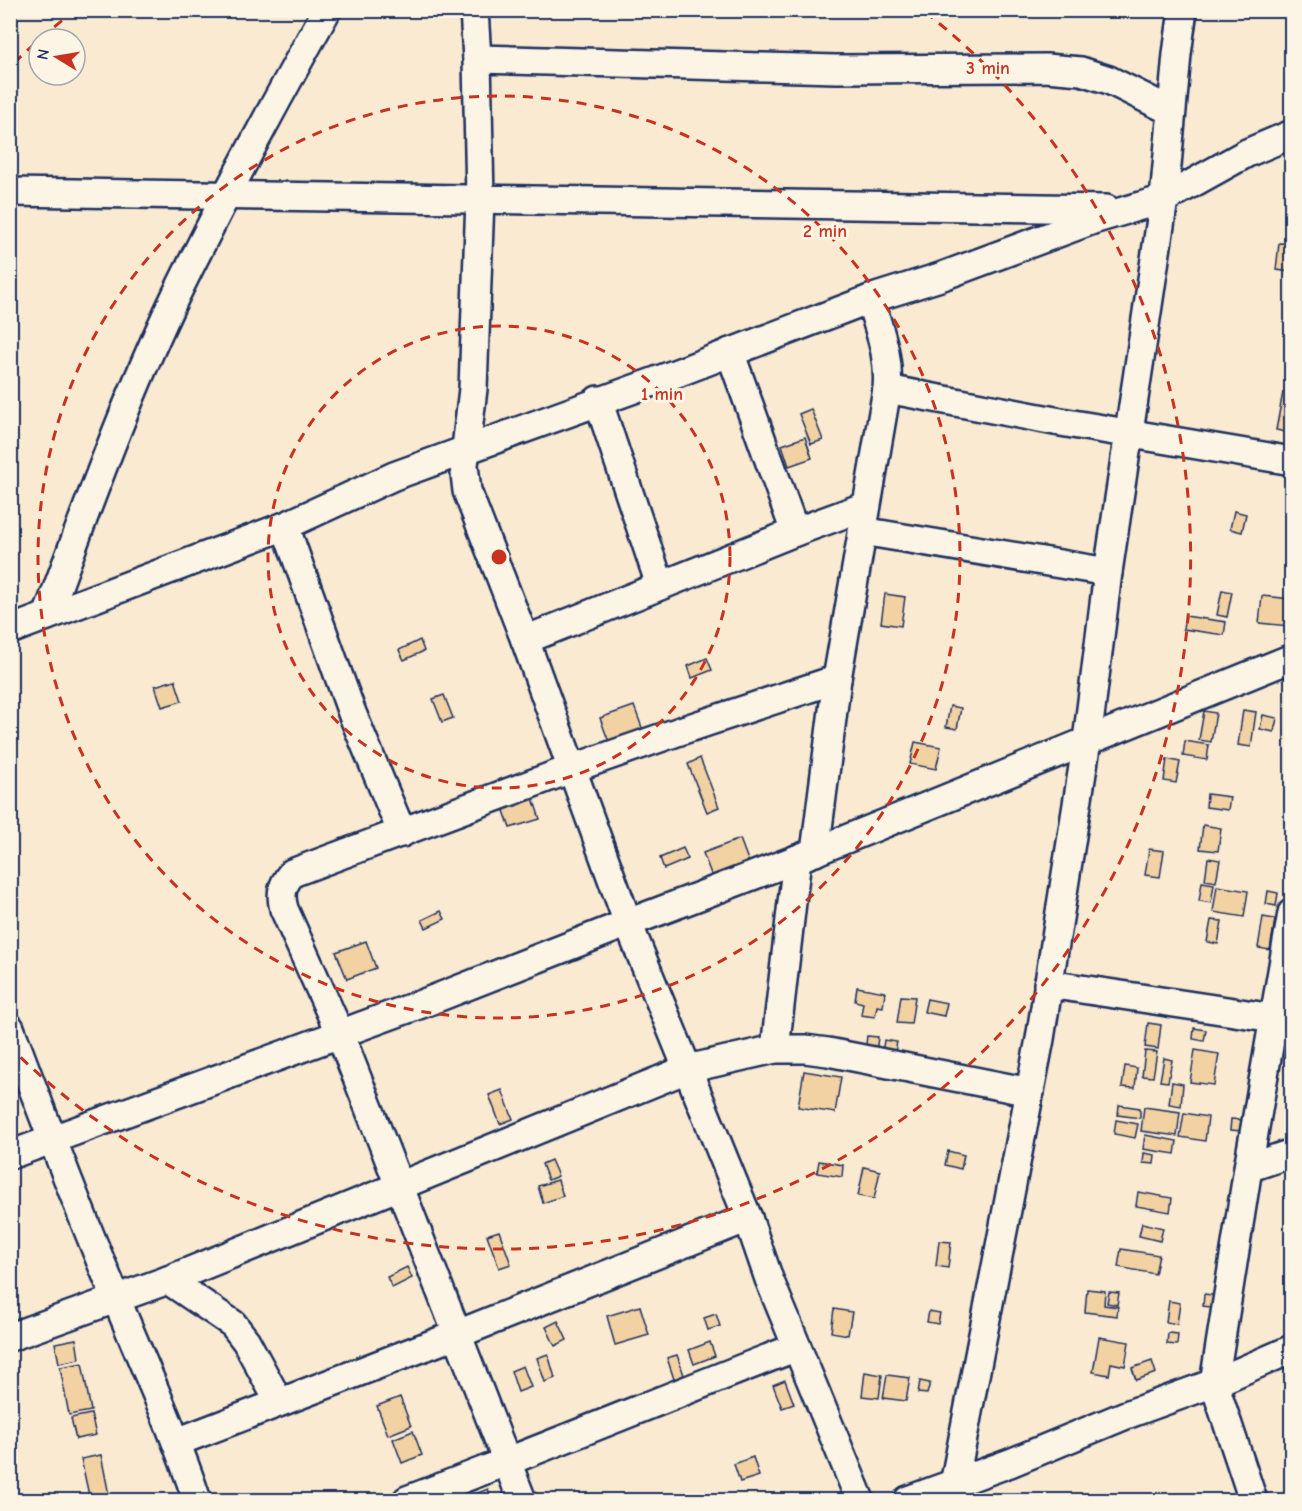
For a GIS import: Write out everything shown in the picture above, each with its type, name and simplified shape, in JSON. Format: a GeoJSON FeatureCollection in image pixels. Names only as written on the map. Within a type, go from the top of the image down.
{"type":"FeatureCollection","features":[{"type":"Feature","properties":{"kind":"street"},"geometry":{"type":"LineString","coordinates":[[47,616],[130,398],[175,296],[286,83],[327,10]]}},
{"type":"Feature","properties":{"kind":"street"},"geometry":{"type":"LineString","coordinates":[[474,10],[480,199],[473,388],[465,449],[464,478],[467,491],[525,640],[628,922],[748,1218],[769,1279],[860,1500]]}},
{"type":"Feature","properties":{"kind":"street"},"geometry":{"type":"LineString","coordinates":[[952,1493],[1030,1092],[1088,741],[1108,572],[1164,199],[1171,111],[1183,10]]}},
{"type":"Feature","properties":{"kind":"street"},"geometry":{"type":"LineString","coordinates":[[477,59],[836,69],[1046,68],[1081,71],[1109,80],[1171,111]]}},
{"type":"Feature","properties":{"kind":"street"},"geometry":{"type":"LineString","coordinates":[[10,630],[285,526],[394,476],[465,449],[656,381],[870,299],[939,277],[1093,220],[1164,199],[1247,153],[1292,134]]}},
{"type":"Feature","properties":{"kind":"street"},"geometry":{"type":"LineString","coordinates":[[10,192],[1128,210]]}},
{"type":"Feature","properties":{"kind":"street"},"geometry":{"type":"LineString","coordinates":[[776,1049],[806,855],[887,389],[889,367],[870,299]]}},
{"type":"Feature","properties":{"kind":"street"},"geometry":{"type":"LineString","coordinates":[[730,352],[795,531]]}},
{"type":"Feature","properties":{"kind":"street"},"geometry":{"type":"LineString","coordinates":[[887,389],[1292,461]]}},
{"type":"Feature","properties":{"kind":"street"},"geometry":{"type":"LineString","coordinates":[[598,400],[660,585]]}},
{"type":"Feature","properties":{"kind":"street"},"geometry":{"type":"LineString","coordinates":[[525,640],[795,531],[864,518],[1108,572]]}},
{"type":"Feature","properties":{"kind":"street"},"geometry":{"type":"LineString","coordinates":[[285,526],[352,713],[402,833]]}},
{"type":"Feature","properties":{"kind":"street"},"geometry":{"type":"LineString","coordinates":[[10,1155],[340,1034],[806,855],[1292,658]]}},
{"type":"Feature","properties":{"kind":"street"},"geometry":{"type":"LineString","coordinates":[[522,1500],[340,1034],[284,909],[281,899],[285,881],[292,873],[571,769],[837,679]]}},
{"type":"Feature","properties":{"kind":"street"},"geometry":{"type":"LineString","coordinates":[[1253,1500],[1214,1383],[1248,1168],[1283,1016],[1292,913]]}},
{"type":"Feature","properties":{"kind":"street"},"geometry":{"type":"LineString","coordinates":[[1048,984],[1283,1016]]}},
{"type":"Feature","properties":{"kind":"street"},"geometry":{"type":"LineString","coordinates":[[10,1028],[115,1298],[177,1442],[197,1500]]}},
{"type":"Feature","properties":{"kind":"street"},"geometry":{"type":"LineString","coordinates":[[10,1337],[168,1280],[687,1070],[776,1049],[805,1049],[1030,1092]]}},
{"type":"Feature","properties":{"kind":"street"},"geometry":{"type":"LineString","coordinates":[[1248,1168],[1292,1153]]}},
{"type":"Feature","properties":{"kind":"street"},"geometry":{"type":"LineString","coordinates":[[177,1442],[458,1334],[748,1218]]}},
{"type":"Feature","properties":{"kind":"street"},"geometry":{"type":"LineString","coordinates":[[168,1280],[233,1324],[246,1341],[279,1402]]}},
{"type":"Feature","properties":{"kind":"street"},"geometry":{"type":"LineString","coordinates":[[407,1500],[797,1347]]}},
{"type":"Feature","properties":{"kind":"street"},"geometry":{"type":"LineString","coordinates":[[908,1500],[952,1493],[1126,1415],[1214,1383],[1292,1349]]}},
{"type":"Feature","properties":{"kind":"building"},"geometry":{"type":"Polygon","coordinates":[[[1279,243],[1292,244],[1292,272],[1276,270],[1279,243]]]}},
{"type":"Feature","properties":{"kind":"building"},"geometry":{"type":"Polygon","coordinates":[[[1283,392],[1292,393],[1286,432],[1276,430],[1283,392]]]}},
{"type":"Feature","properties":{"kind":"building"},"geometry":{"type":"Polygon","coordinates":[[[811,409],[823,440],[811,444],[799,414],[811,409]]]}},
{"type":"Feature","properties":{"kind":"building"},"geometry":{"type":"Polygon","coordinates":[[[805,437],[812,458],[789,466],[782,445],[805,437]]]}},
{"type":"Feature","properties":{"kind":"building"},"geometry":{"type":"Polygon","coordinates":[[[1234,511],[1246,514],[1242,532],[1230,529],[1234,511]]]}},
{"type":"Feature","properties":{"kind":"building"},"geometry":{"type":"Polygon","coordinates":[[[1222,590],[1232,592],[1227,617],[1217,615],[1222,590]]]}},
{"type":"Feature","properties":{"kind":"building"},"geometry":{"type":"Polygon","coordinates":[[[885,594],[905,597],[901,626],[881,623],[885,594]]]}},
{"type":"Feature","properties":{"kind":"building"},"geometry":{"type":"Polygon","coordinates":[[[1262,596],[1292,599],[1290,626],[1259,623],[1262,596]]]}},
{"type":"Feature","properties":{"kind":"building"},"geometry":{"type":"Polygon","coordinates":[[[1185,616],[1226,622],[1224,635],[1183,629],[1185,616]]]}},
{"type":"Feature","properties":{"kind":"building"},"geometry":{"type":"Polygon","coordinates":[[[420,640],[424,651],[404,660],[399,650],[420,640]]]}},
{"type":"Feature","properties":{"kind":"building"},"geometry":{"type":"Polygon","coordinates":[[[707,658],[712,670],[692,678],[688,666],[707,658]]]}},
{"type":"Feature","properties":{"kind":"building"},"geometry":{"type":"Polygon","coordinates":[[[175,680],[182,701],[162,707],[155,686],[175,680]]]}},
{"type":"Feature","properties":{"kind":"building"},"geometry":{"type":"Polygon","coordinates":[[[444,695],[453,718],[442,722],[433,699],[444,695]]]}},
{"type":"Feature","properties":{"kind":"building"},"geometry":{"type":"Polygon","coordinates":[[[634,706],[644,733],[610,745],[600,718],[634,706]]]}},
{"type":"Feature","properties":{"kind":"building"},"geometry":{"type":"Polygon","coordinates":[[[950,706],[961,708],[957,729],[946,727],[950,706]]]}},
{"type":"Feature","properties":{"kind":"building"},"geometry":{"type":"Polygon","coordinates":[[[1243,710],[1256,712],[1251,747],[1238,745],[1243,710]]]}},
{"type":"Feature","properties":{"kind":"building"},"geometry":{"type":"Polygon","coordinates":[[[1204,711],[1216,713],[1211,742],[1199,740],[1204,711]]]}},
{"type":"Feature","properties":{"kind":"building"},"geometry":{"type":"Polygon","coordinates":[[[1263,715],[1277,718],[1274,732],[1260,729],[1263,715]]]}},
{"type":"Feature","properties":{"kind":"building"},"geometry":{"type":"Polygon","coordinates":[[[1185,741],[1209,745],[1207,760],[1183,756],[1185,741]]]}},
{"type":"Feature","properties":{"kind":"building"},"geometry":{"type":"Polygon","coordinates":[[[915,742],[941,747],[936,769],[910,764],[915,742]]]}},
{"type":"Feature","properties":{"kind":"building"},"geometry":{"type":"Polygon","coordinates":[[[700,758],[719,807],[707,812],[688,764],[700,758]]]}},
{"type":"Feature","properties":{"kind":"building"},"geometry":{"type":"Polygon","coordinates":[[[1167,759],[1180,762],[1176,783],[1164,781],[1167,759]]]}},
{"type":"Feature","properties":{"kind":"building"},"geometry":{"type":"Polygon","coordinates":[[[530,789],[540,819],[510,828],[500,799],[530,789]]]}},
{"type":"Feature","properties":{"kind":"building"},"geometry":{"type":"Polygon","coordinates":[[[1207,794],[1230,797],[1228,810],[1206,807],[1207,794]]]}},
{"type":"Feature","properties":{"kind":"building"},"geometry":{"type":"Polygon","coordinates":[[[1203,825],[1221,828],[1218,851],[1200,849],[1203,825]]]}},
{"type":"Feature","properties":{"kind":"building"},"geometry":{"type":"Polygon","coordinates":[[[740,839],[751,868],[714,882],[703,853],[740,839]]]}},
{"type":"Feature","properties":{"kind":"building"},"geometry":{"type":"Polygon","coordinates":[[[683,848],[688,859],[664,869],[660,858],[683,848]]]}},
{"type":"Feature","properties":{"kind":"building"},"geometry":{"type":"Polygon","coordinates":[[[1149,849],[1164,851],[1160,877],[1145,875],[1149,849]]]}},
{"type":"Feature","properties":{"kind":"building"},"geometry":{"type":"Polygon","coordinates":[[[1208,858],[1220,860],[1216,882],[1205,880],[1208,858]]]}},
{"type":"Feature","properties":{"kind":"building"},"geometry":{"type":"Polygon","coordinates":[[[1202,882],[1214,884],[1211,903],[1199,901],[1202,882]]]}},
{"type":"Feature","properties":{"kind":"building"},"geometry":{"type":"Polygon","coordinates":[[[1217,886],[1248,891],[1244,917],[1213,912],[1217,886]]]}},
{"type":"Feature","properties":{"kind":"building"},"geometry":{"type":"Polygon","coordinates":[[[1268,891],[1278,893],[1276,906],[1266,904],[1268,891]]]}},
{"type":"Feature","properties":{"kind":"building"},"geometry":{"type":"Polygon","coordinates":[[[441,911],[445,919],[426,928],[422,920],[441,911]]]}},
{"type":"Feature","properties":{"kind":"building"},"geometry":{"type":"Polygon","coordinates":[[[1263,917],[1275,919],[1270,950],[1258,948],[1263,917]]]}},
{"type":"Feature","properties":{"kind":"building"},"geometry":{"type":"Polygon","coordinates":[[[1211,920],[1222,921],[1218,944],[1207,942],[1211,920]]]}},
{"type":"Feature","properties":{"kind":"building"},"geometry":{"type":"Polygon","coordinates":[[[366,941],[376,968],[347,979],[336,952],[366,941]]]}},
{"type":"Feature","properties":{"kind":"building"},"geometry":{"type":"Polygon","coordinates":[[[857,987],[885,992],[883,1007],[877,1006],[875,1017],[861,1015],[863,1003],[855,1001],[857,987]]]}},
{"type":"Feature","properties":{"kind":"building"},"geometry":{"type":"Polygon","coordinates":[[[901,996],[915,997],[911,1024],[897,1023],[901,996]]]}},
{"type":"Feature","properties":{"kind":"building"},"geometry":{"type":"Polygon","coordinates":[[[927,999],[947,1003],[944,1016],[924,1012],[927,999]]]}},
{"type":"Feature","properties":{"kind":"building"},"geometry":{"type":"Polygon","coordinates":[[[1148,1023],[1161,1025],[1158,1049],[1145,1047],[1148,1023]]]}},
{"type":"Feature","properties":{"kind":"building"},"geometry":{"type":"Polygon","coordinates":[[[1194,1028],[1206,1030],[1204,1041],[1193,1039],[1194,1028]]]}},
{"type":"Feature","properties":{"kind":"building"},"geometry":{"type":"Polygon","coordinates":[[[867,1036],[878,1037],[876,1053],[865,1052],[867,1036]]]}},
{"type":"Feature","properties":{"kind":"building"},"geometry":{"type":"Polygon","coordinates":[[[884,1040],[897,1042],[894,1056],[882,1054],[884,1040]]]}},
{"type":"Feature","properties":{"kind":"building"},"geometry":{"type":"Polygon","coordinates":[[[1195,1050],[1219,1054],[1214,1085],[1190,1082],[1195,1050]]]}},
{"type":"Feature","properties":{"kind":"building"},"geometry":{"type":"Polygon","coordinates":[[[1145,1051],[1157,1052],[1153,1077],[1142,1076],[1145,1051]]]}},
{"type":"Feature","properties":{"kind":"building"},"geometry":{"type":"Polygon","coordinates":[[[1164,1058],[1172,1060],[1168,1082],[1160,1081],[1164,1058]]]}},
{"type":"Feature","properties":{"kind":"building"},"geometry":{"type":"Polygon","coordinates":[[[1125,1066],[1137,1068],[1135,1088],[1122,1087],[1125,1066]]]}},
{"type":"Feature","properties":{"kind":"building"},"geometry":{"type":"Polygon","coordinates":[[[804,1071],[841,1077],[835,1113],[798,1107],[804,1071]]]}},
{"type":"Feature","properties":{"kind":"building"},"geometry":{"type":"Polygon","coordinates":[[[1172,1082],[1183,1084],[1181,1106],[1169,1104],[1172,1082]]]}},
{"type":"Feature","properties":{"kind":"building"},"geometry":{"type":"Polygon","coordinates":[[[502,1090],[513,1119],[500,1124],[489,1095],[502,1090]]]}},
{"type":"Feature","properties":{"kind":"building"},"geometry":{"type":"Polygon","coordinates":[[[1119,1105],[1140,1108],[1140,1118],[1118,1115],[1119,1105]]]}},
{"type":"Feature","properties":{"kind":"building"},"geometry":{"type":"Polygon","coordinates":[[[1144,1107],[1180,1112],[1177,1136],[1141,1131],[1144,1107]]]}},
{"type":"Feature","properties":{"kind":"building"},"geometry":{"type":"Polygon","coordinates":[[[1184,1113],[1208,1117],[1205,1141],[1180,1137],[1184,1113]]]}},
{"type":"Feature","properties":{"kind":"building"},"geometry":{"type":"Polygon","coordinates":[[[1231,1119],[1243,1120],[1242,1131],[1230,1130],[1231,1119]]]}},
{"type":"Feature","properties":{"kind":"building"},"geometry":{"type":"Polygon","coordinates":[[[1116,1120],[1138,1124],[1135,1138],[1114,1134],[1116,1120]]]}},
{"type":"Feature","properties":{"kind":"building"},"geometry":{"type":"Polygon","coordinates":[[[1145,1135],[1177,1141],[1175,1154],[1143,1149],[1145,1135]]]}},
{"type":"Feature","properties":{"kind":"building"},"geometry":{"type":"Polygon","coordinates":[[[948,1151],[964,1155],[961,1169],[945,1165],[948,1151]]]}},
{"type":"Feature","properties":{"kind":"building"},"geometry":{"type":"Polygon","coordinates":[[[1144,1153],[1155,1155],[1154,1164],[1143,1163],[1144,1153]]]}},
{"type":"Feature","properties":{"kind":"building"},"geometry":{"type":"Polygon","coordinates":[[[551,1160],[558,1176],[548,1180],[542,1164],[551,1160]]]}},
{"type":"Feature","properties":{"kind":"building"},"geometry":{"type":"Polygon","coordinates":[[[819,1161],[843,1165],[842,1177],[817,1173],[819,1161]]]}},
{"type":"Feature","properties":{"kind":"building"},"geometry":{"type":"Polygon","coordinates":[[[864,1167],[880,1171],[874,1199],[858,1196],[864,1167]]]}},
{"type":"Feature","properties":{"kind":"building"},"geometry":{"type":"Polygon","coordinates":[[[558,1180],[563,1196],[543,1203],[538,1186],[558,1180]]]}},
{"type":"Feature","properties":{"kind":"building"},"geometry":{"type":"Polygon","coordinates":[[[1138,1192],[1172,1198],[1170,1212],[1136,1206],[1138,1192]]]}},
{"type":"Feature","properties":{"kind":"building"},"geometry":{"type":"Polygon","coordinates":[[[1142,1223],[1163,1228],[1160,1241],[1139,1236],[1142,1223]]]}},
{"type":"Feature","properties":{"kind":"building"},"geometry":{"type":"Polygon","coordinates":[[[499,1231],[511,1264],[499,1268],[487,1235],[499,1231]]]}},
{"type":"Feature","properties":{"kind":"building"},"geometry":{"type":"Polygon","coordinates":[[[939,1241],[951,1242],[948,1268],[936,1266],[939,1241]]]}},
{"type":"Feature","properties":{"kind":"building"},"geometry":{"type":"Polygon","coordinates":[[[1121,1249],[1159,1255],[1155,1274],[1118,1267],[1121,1249]]]}},
{"type":"Feature","properties":{"kind":"building"},"geometry":{"type":"Polygon","coordinates":[[[407,1267],[412,1278],[392,1288],[387,1277],[407,1267]]]}},
{"type":"Feature","properties":{"kind":"building"},"geometry":{"type":"Polygon","coordinates":[[[1087,1289],[1105,1291],[1104,1305],[1118,1307],[1117,1316],[1085,1312],[1087,1289]]]}},
{"type":"Feature","properties":{"kind":"building"},"geometry":{"type":"Polygon","coordinates":[[[1109,1292],[1119,1293],[1117,1305],[1107,1303],[1109,1292]]]}},
{"type":"Feature","properties":{"kind":"building"},"geometry":{"type":"Polygon","coordinates":[[[1204,1294],[1219,1296],[1218,1308],[1203,1306],[1204,1294]]]}},
{"type":"Feature","properties":{"kind":"building"},"geometry":{"type":"Polygon","coordinates":[[[1169,1301],[1180,1303],[1177,1324],[1166,1322],[1169,1301]]]}},
{"type":"Feature","properties":{"kind":"building"},"geometry":{"type":"Polygon","coordinates":[[[640,1306],[649,1335],[615,1345],[607,1316],[640,1306]]]}},
{"type":"Feature","properties":{"kind":"building"},"geometry":{"type":"Polygon","coordinates":[[[834,1309],[852,1312],[848,1335],[831,1332],[834,1309]]]}},
{"type":"Feature","properties":{"kind":"building"},"geometry":{"type":"Polygon","coordinates":[[[929,1311],[940,1313],[938,1324],[927,1322],[929,1311]]]}},
{"type":"Feature","properties":{"kind":"building"},"geometry":{"type":"Polygon","coordinates":[[[716,1314],[720,1326],[708,1330],[704,1318],[716,1314]]]}},
{"type":"Feature","properties":{"kind":"building"},"geometry":{"type":"Polygon","coordinates":[[[558,1321],[567,1340],[555,1346],[546,1327],[558,1321]]]}},
{"type":"Feature","properties":{"kind":"building"},"geometry":{"type":"Polygon","coordinates":[[[1168,1333],[1178,1334],[1177,1345],[1167,1344],[1168,1333]]]}},
{"type":"Feature","properties":{"kind":"building"},"geometry":{"type":"Polygon","coordinates":[[[1099,1337],[1129,1342],[1125,1366],[1111,1363],[1109,1375],[1093,1372],[1099,1337]]]}},
{"type":"Feature","properties":{"kind":"building"},"geometry":{"type":"Polygon","coordinates":[[[76,1339],[79,1359],[59,1363],[55,1343],[76,1339]]]}},
{"type":"Feature","properties":{"kind":"building"},"geometry":{"type":"Polygon","coordinates":[[[710,1342],[715,1356],[694,1364],[689,1350],[710,1342]]]}},
{"type":"Feature","properties":{"kind":"building"},"geometry":{"type":"Polygon","coordinates":[[[548,1354],[555,1378],[545,1382],[537,1358],[548,1354]]]}},
{"type":"Feature","properties":{"kind":"building"},"geometry":{"type":"Polygon","coordinates":[[[677,1355],[684,1375],[674,1379],[667,1358],[677,1355]]]}},
{"type":"Feature","properties":{"kind":"building"},"geometry":{"type":"Polygon","coordinates":[[[1152,1361],[1156,1373],[1136,1380],[1132,1368],[1152,1361]]]}},
{"type":"Feature","properties":{"kind":"building"},"geometry":{"type":"Polygon","coordinates":[[[82,1363],[91,1411],[69,1415],[60,1367],[82,1363]]]}},
{"type":"Feature","properties":{"kind":"building"},"geometry":{"type":"Polygon","coordinates":[[[523,1366],[531,1387],[518,1392],[511,1371],[523,1366]]]}},
{"type":"Feature","properties":{"kind":"building"},"geometry":{"type":"Polygon","coordinates":[[[865,1372],[882,1375],[879,1398],[862,1396],[865,1372]]]}},
{"type":"Feature","properties":{"kind":"building"},"geometry":{"type":"Polygon","coordinates":[[[887,1375],[910,1378],[906,1401],[883,1398],[887,1375]]]}},
{"type":"Feature","properties":{"kind":"building"},"geometry":{"type":"Polygon","coordinates":[[[785,1380],[794,1404],[782,1408],[773,1385],[785,1380]]]}},
{"type":"Feature","properties":{"kind":"building"},"geometry":{"type":"Polygon","coordinates":[[[920,1381],[930,1383],[927,1394],[918,1393],[920,1381]]]}},
{"type":"Feature","properties":{"kind":"building"},"geometry":{"type":"Polygon","coordinates":[[[400,1397],[411,1426],[388,1435],[377,1406],[400,1397]]]}},
{"type":"Feature","properties":{"kind":"building"},"geometry":{"type":"Polygon","coordinates":[[[91,1414],[96,1435],[76,1439],[71,1418],[91,1414]]]}},
{"type":"Feature","properties":{"kind":"building"},"geometry":{"type":"Polygon","coordinates":[[[413,1431],[422,1455],[402,1463],[393,1439],[413,1431]]]}},
{"type":"Feature","properties":{"kind":"building"},"geometry":{"type":"Polygon","coordinates":[[[101,1455],[110,1500],[90,1500],[81,1459],[101,1455]]]}},
{"type":"Feature","properties":{"kind":"building"},"geometry":{"type":"Polygon","coordinates":[[[753,1457],[759,1476],[740,1482],[734,1464],[753,1457]]]}},
{"type":"Feature","properties":{"kind":"building"},"geometry":{"type":"Polygon","coordinates":[[[488,1489],[492,1500],[469,1500],[468,1497],[488,1489]]]}}]}
